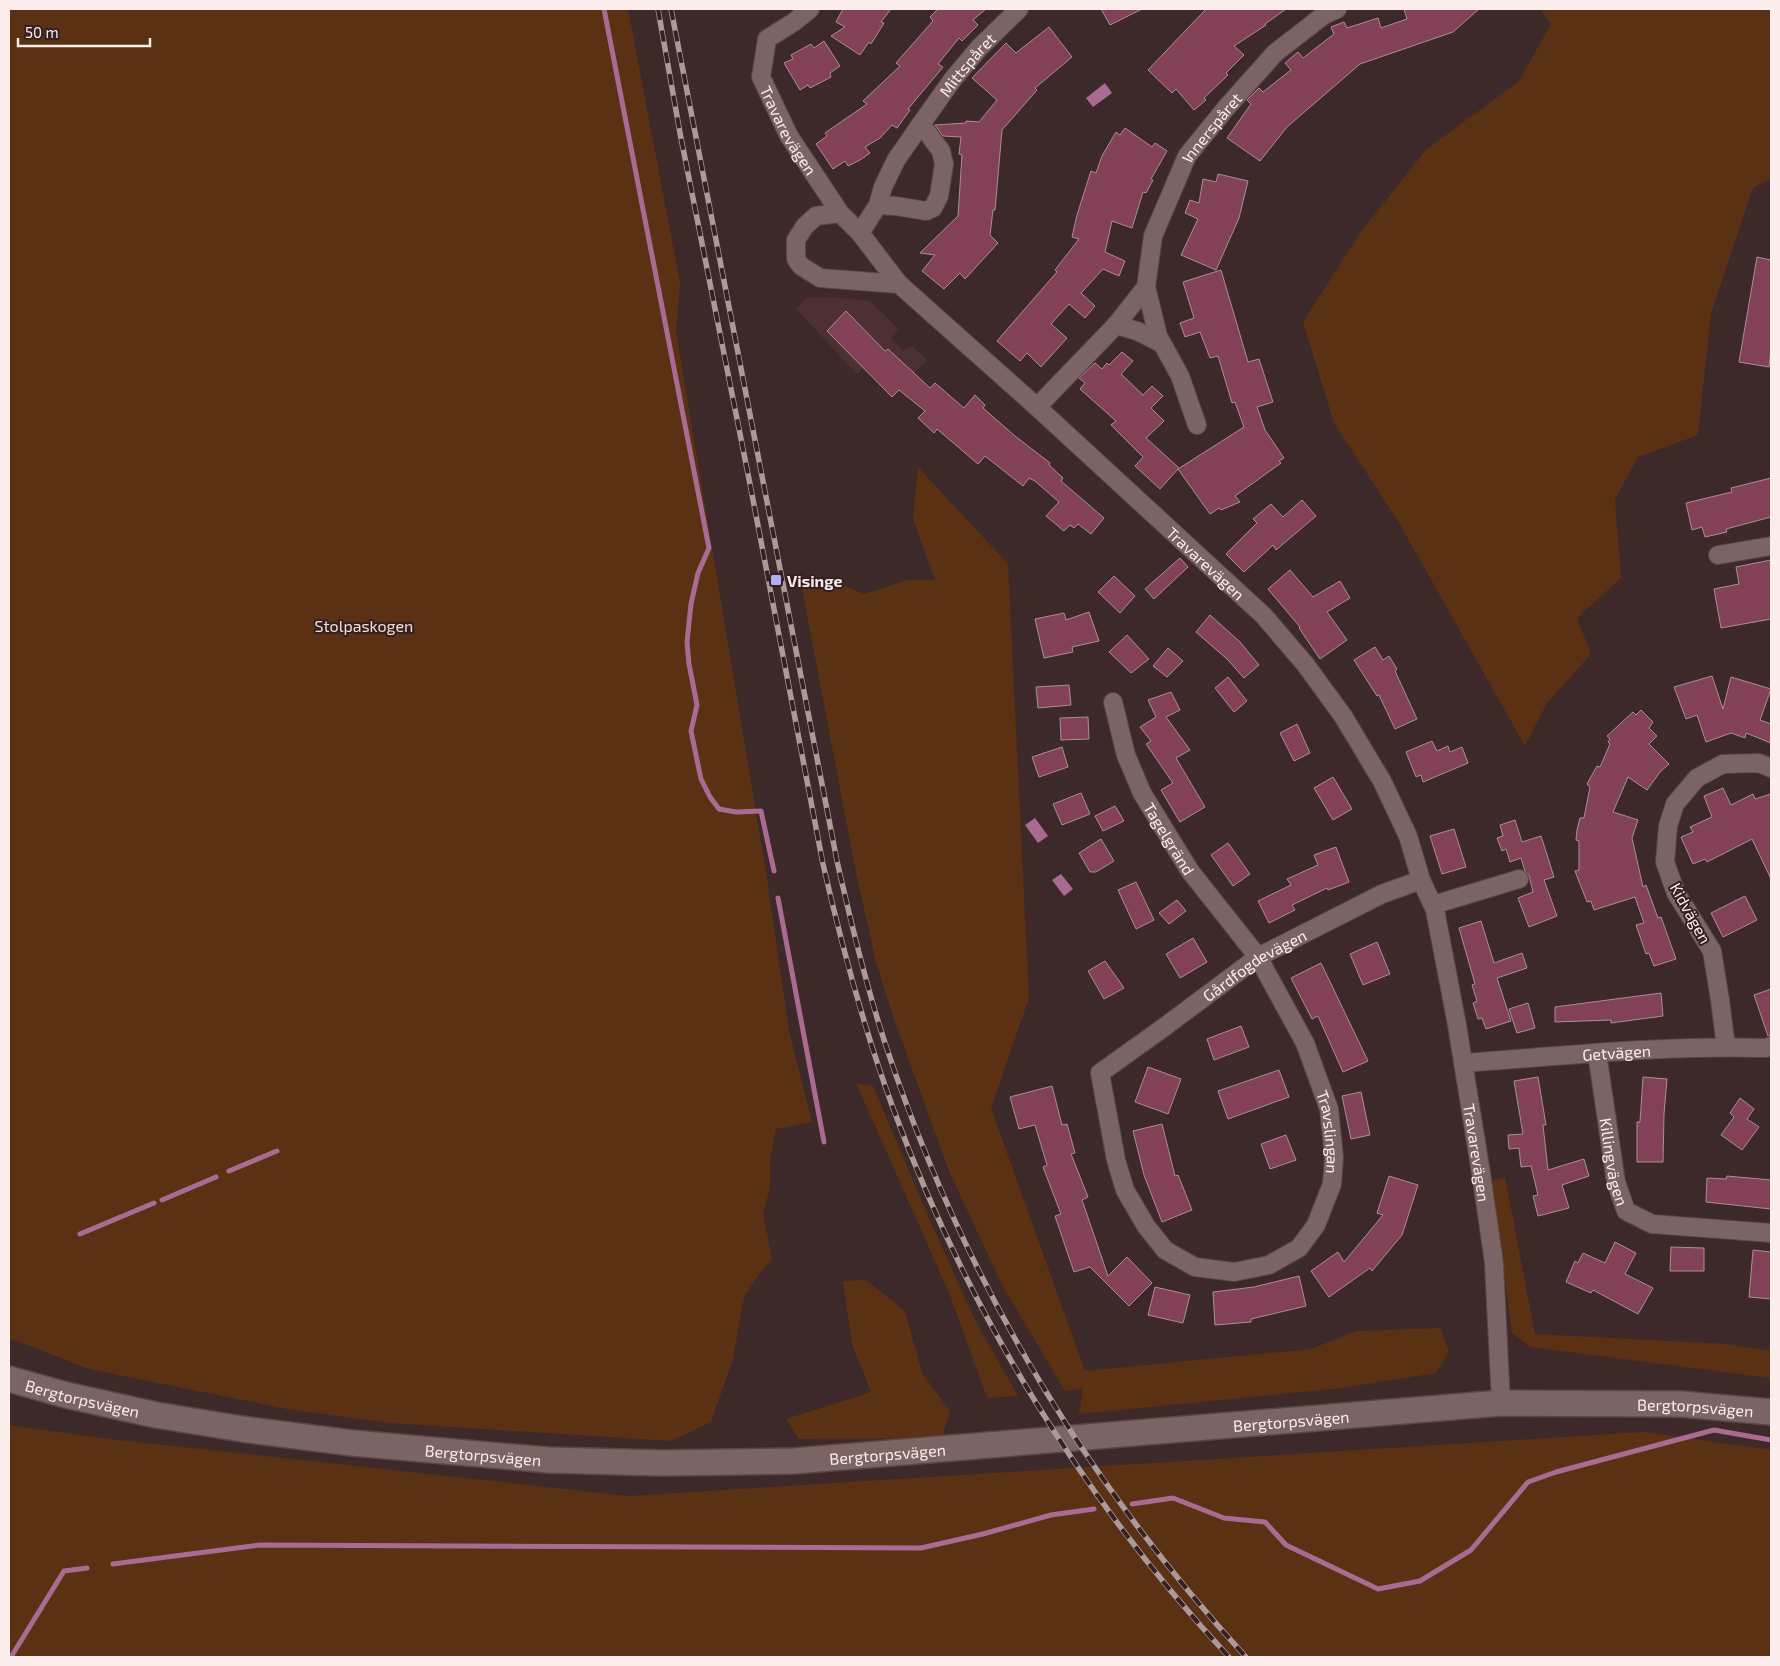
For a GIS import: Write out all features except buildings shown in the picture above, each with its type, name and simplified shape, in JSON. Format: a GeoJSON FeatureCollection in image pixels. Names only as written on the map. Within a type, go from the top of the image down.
{"type":"FeatureCollection","features":[{"type":"Feature","properties":{"kind":"main road","name":"Bergtorpsvägen"},"geometry":{"type":"LineString","coordinates":[[9,1379],[66,1395],[156,1415],[242,1429],[352,1443],[548,1460],[662,1463],[794,1462],[1501,1403],[1680,1404],[1771,1412]]}},
{"type":"Feature","properties":{"kind":"main road"},"geometry":{"type":"LineString","coordinates":[[9,1387],[66,1395]]}},
{"type":"Feature","properties":{"kind":"street","name":"Travarevägen"},"geometry":{"type":"LineString","coordinates":[[810,9],[794,22],[767,39],[761,77],[789,136],[840,213],[860,233],[899,284],[1037,407],[1264,616],[1305,664],[1343,716],[1382,781],[1408,836],[1421,880],[1432,905],[1457,1025],[1482,1173],[1494,1263],[1501,1403]]}},
{"type":"Feature","properties":{"kind":"street","name":"Mittspåret"},"geometry":{"type":"LineString","coordinates":[[860,233],[878,205],[883,187],[896,160],[921,124],[953,79],[979,48],[1019,9]]}},
{"type":"Feature","properties":{"kind":"street","name":"Innerspåret"},"geometry":{"type":"LineString","coordinates":[[1197,425],[1180,376],[1158,336],[1146,287],[1153,236],[1187,156],[1226,108],[1276,53],[1324,15],[1337,9]]}},
{"type":"Feature","properties":{"kind":"street"},"geometry":{"type":"LineString","coordinates":[[878,205],[926,211],[933,208],[939,196],[944,164],[941,151],[921,124]]}},
{"type":"Feature","properties":{"kind":"street"},"geometry":{"type":"LineString","coordinates":[[840,213],[816,216],[805,226],[796,240],[796,259],[801,266],[820,278],[899,284]]}},
{"type":"Feature","properties":{"kind":"street"},"geometry":{"type":"LineString","coordinates":[[1037,407],[1116,325],[1146,287]]}},
{"type":"Feature","properties":{"kind":"street"},"geometry":{"type":"LineString","coordinates":[[1116,325],[1137,331],[1161,343]]}},
{"type":"Feature","properties":{"kind":"street"},"geometry":{"type":"LineString","coordinates":[[1718,555],[1771,546]]}},
{"type":"Feature","properties":{"kind":"street","name":"Tagelgränd"},"geometry":{"type":"LineString","coordinates":[[1113,702],[1126,755],[1142,793],[1190,871],[1258,957]]}},
{"type":"Feature","properties":{"kind":"street","name":"Kidvägen"},"geometry":{"type":"LineString","coordinates":[[1726,1047],[1712,951],[1676,893],[1666,862],[1668,826],[1675,804],[1696,778],[1723,764],[1759,763],[1771,768]]}},
{"type":"Feature","properties":{"kind":"street"},"geometry":{"type":"LineString","coordinates":[[1432,905],[1519,879]]}},
{"type":"Feature","properties":{"kind":"street","name":"Gårdfogdevägen"},"geometry":{"type":"LineString","coordinates":[[1100,1073],[1258,957],[1382,894],[1421,880]]}},
{"type":"Feature","properties":{"kind":"street","name":"Travslingan"},"geometry":{"type":"LineString","coordinates":[[1100,1073],[1116,1160],[1126,1190],[1146,1226],[1165,1250],[1195,1267],[1234,1272],[1268,1265],[1299,1248],[1316,1224],[1332,1184],[1334,1157],[1329,1109],[1305,1043],[1258,957]]}},
{"type":"Feature","properties":{"kind":"street","name":"Getvägen"},"geometry":{"type":"LineString","coordinates":[[1463,1063],[1726,1047],[1766,1048],[1771,1046]]}},
{"type":"Feature","properties":{"kind":"street","name":"Killingvägen"},"geometry":{"type":"LineString","coordinates":[[1597,1054],[1616,1182],[1626,1211],[1652,1224],[1771,1233]]}},
{"type":"Feature","properties":{"kind":"shaded area"},"geometry":{"type":"Polygon","coordinates":[[[1105,83],[1112,93],[1093,107],[1086,98],[1105,83]]]}},
{"type":"Feature","properties":{"kind":"shaded area"},"geometry":{"type":"Polygon","coordinates":[[[833,297],[869,301],[898,330],[891,338],[903,351],[912,346],[927,360],[914,373],[888,349],[881,354],[846,312],[827,331],[863,367],[857,374],[796,309],[806,298],[833,297]]]}},
{"type":"Feature","properties":{"kind":"shaded area"},"geometry":{"type":"Polygon","coordinates":[[[1035,818],[1048,836],[1038,843],[1025,825],[1035,818]]]}},
{"type":"Feature","properties":{"kind":"shaded area"},"geometry":{"type":"Polygon","coordinates":[[[1061,874],[1073,889],[1064,896],[1052,880],[1061,874]]]}},
{"type":"Feature","properties":{"kind":"green space","name":"Stolpaskogen"},"geometry":{"type":"Polygon","coordinates":[[[9,9],[628,9],[680,283],[676,332],[768,885],[789,1031],[812,1122],[776,1129],[770,1161],[770,1188],[763,1213],[772,1259],[744,1297],[733,1359],[711,1422],[671,1441],[390,1423],[287,1409],[89,1369],[9,1338],[9,9]]]}},
{"type":"Feature","properties":{"kind":"green space"},"geometry":{"type":"Polygon","coordinates":[[[1540,9],[1771,9],[1771,178],[1753,188],[1711,314],[1698,435],[1638,457],[1615,499],[1621,578],[1577,618],[1591,654],[1547,703],[1525,746],[1398,521],[1334,423],[1303,322],[1360,233],[1426,150],[1519,81],[1551,24],[1540,9]]]}},
{"type":"Feature","properties":{"kind":"green space"},"geometry":{"type":"Polygon","coordinates":[[[918,467],[1008,564],[1029,998],[991,1108],[1085,1371],[1311,1349],[1356,1331],[1440,1328],[1449,1352],[1436,1373],[1342,1388],[1079,1414],[1083,1388],[1065,1391],[1002,1285],[949,1171],[894,1019],[876,962],[856,873],[802,589],[838,583],[864,594],[908,580],[935,580],[913,519],[918,467]]]}},
{"type":"Feature","properties":{"kind":"green space"},"geometry":{"type":"Polygon","coordinates":[[[856,1083],[873,1086],[975,1320],[1018,1396],[987,1398],[950,1295],[856,1083]]]}},
{"type":"Feature","properties":{"kind":"green space"},"geometry":{"type":"Polygon","coordinates":[[[1505,1177],[1535,1334],[1727,1344],[1771,1351],[1771,1378],[1530,1347],[1512,1333],[1492,1180],[1505,1177]]]}},
{"type":"Feature","properties":{"kind":"green space"},"geometry":{"type":"Polygon","coordinates":[[[866,1280],[905,1311],[922,1373],[950,1411],[942,1438],[799,1439],[786,1419],[871,1392],[852,1344],[843,1281],[866,1280]]]}},
{"type":"Feature","properties":{"kind":"green space"},"geometry":{"type":"Polygon","coordinates":[[[9,1425],[101,1438],[629,1496],[1644,1432],[1771,1450],[1771,1657],[9,1657],[9,1425]]]}},
{"type":"Feature","properties":{"kind":"waterway"},"geometry":{"type":"LineString","coordinates":[[604,9],[709,548],[698,573],[691,604],[687,642],[697,705],[691,731],[701,779],[710,797],[719,809],[736,812],[761,811],[774,871]]}},
{"type":"Feature","properties":{"kind":"waterway"},"geometry":{"type":"LineString","coordinates":[[778,898],[824,1142]]}},
{"type":"Feature","properties":{"kind":"waterway"},"geometry":{"type":"LineString","coordinates":[[229,1171],[277,1151]]}},
{"type":"Feature","properties":{"kind":"waterway"},"geometry":{"type":"LineString","coordinates":[[162,1200],[216,1177]]}},
{"type":"Feature","properties":{"kind":"waterway"},"geometry":{"type":"LineString","coordinates":[[80,1234],[154,1203]]}},
{"type":"Feature","properties":{"kind":"waterway"},"geometry":{"type":"LineString","coordinates":[[1132,1504],[1173,1498],[1224,1518],[1265,1522],[1286,1545],[1378,1589],[1420,1581],[1471,1550],[1528,1482],[1556,1472],[1714,1430],[1771,1440]]}},
{"type":"Feature","properties":{"kind":"waterway"},"geometry":{"type":"LineString","coordinates":[[113,1564],[260,1545],[921,1548],[983,1534],[1051,1515],[1094,1509]]}},
{"type":"Feature","properties":{"kind":"waterway"},"geometry":{"type":"LineString","coordinates":[[11,1657],[64,1571],[87,1568]]}},
{"type":"Feature","properties":{"kind":"railway"},"geometry":{"type":"LineString","coordinates":[[658,9],[680,133],[823,864],[854,988],[882,1078],[923,1183],[956,1257],[993,1329],[1034,1399],[1078,1468],[1125,1533],[1176,1597],[1229,1657]]}},
{"type":"Feature","properties":{"kind":"railway"},"geometry":{"type":"LineString","coordinates":[[671,9],[837,861],[859,954],[886,1046],[917,1131],[951,1213],[990,1293],[1033,1371],[1081,1446],[1132,1519],[1187,1589],[1246,1657]]}},
{"type":"Feature","properties":{"kind":"place","name":"Visinge"},"geometry":{"type":"Point","coordinates":[776,580]}}]}
